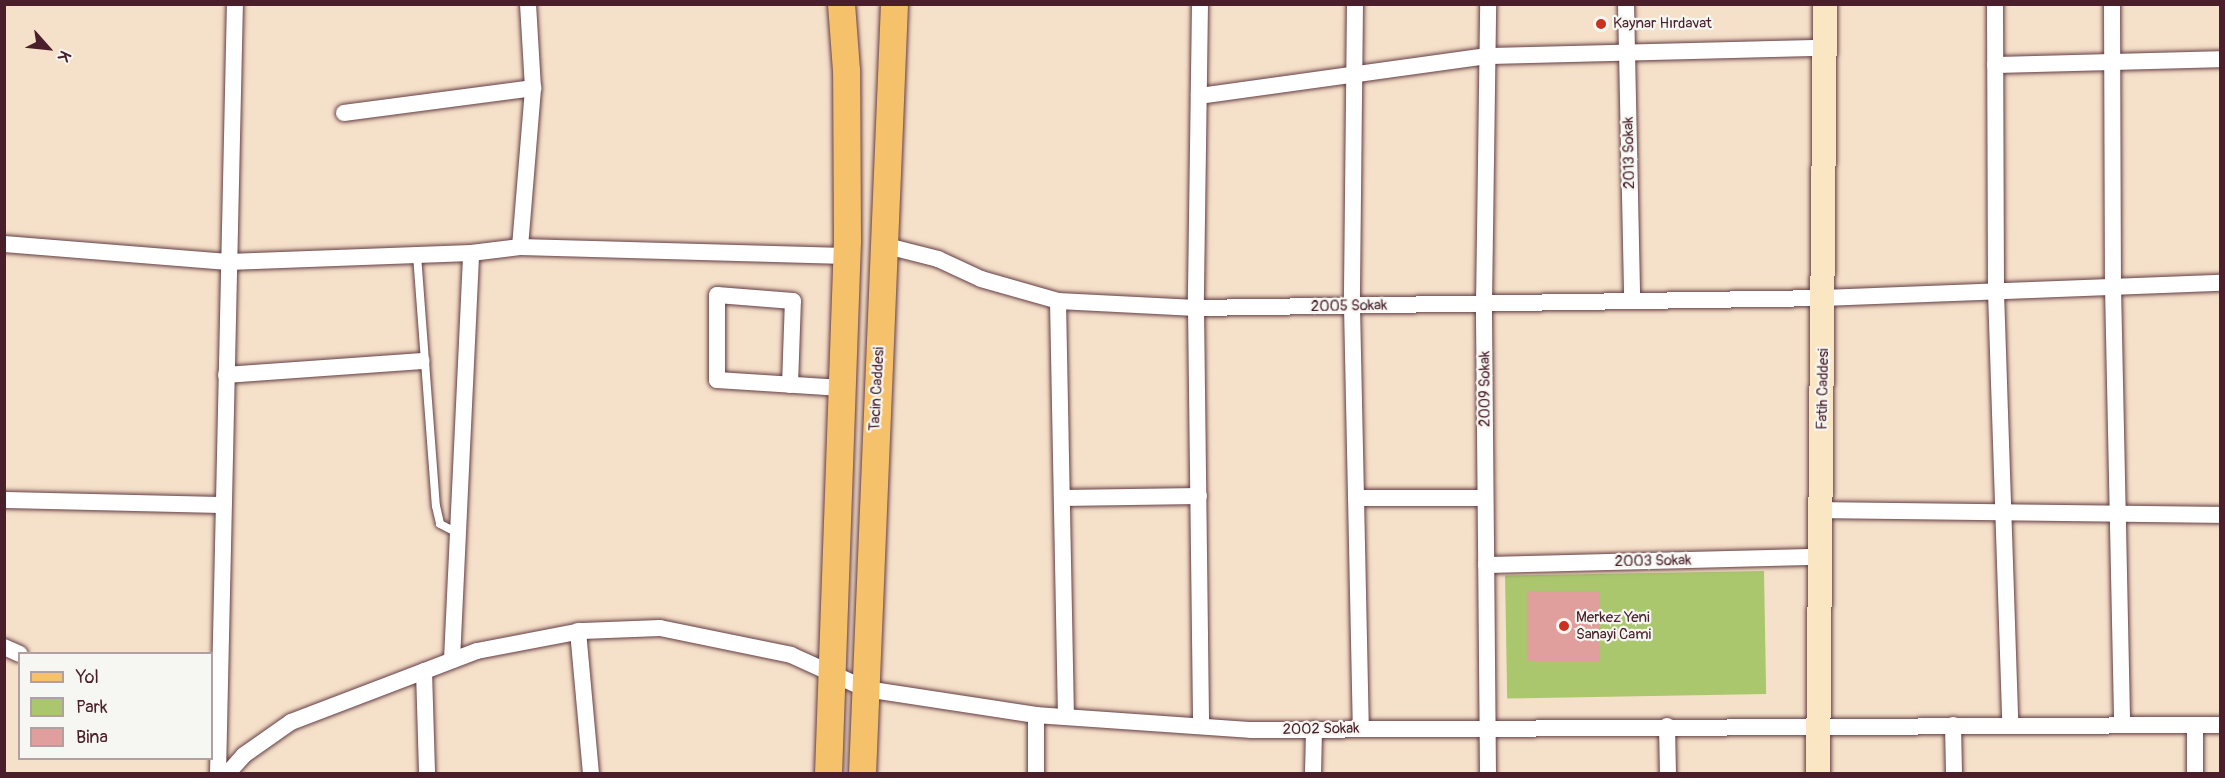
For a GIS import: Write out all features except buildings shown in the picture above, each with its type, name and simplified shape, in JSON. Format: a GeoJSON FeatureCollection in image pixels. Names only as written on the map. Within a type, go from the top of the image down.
{"type":"FeatureCollection","features":[{"type":"Feature","properties":{"kind":"main road"},"geometry":{"type":"LineString","coordinates":[[828,774],[829,675],[846,256],[846,70],[841,4]]}},
{"type":"Feature","properties":{"kind":"main road","name":"Tacin Caddesi"},"geometry":{"type":"LineString","coordinates":[[862,774],[894,4]]}},
{"type":"Feature","properties":{"kind":"street"},"geometry":{"type":"LineString","coordinates":[[218,774],[215,735],[235,4]]}},
{"type":"Feature","properties":{"kind":"street"},"geometry":{"type":"LineString","coordinates":[[520,247],[533,88],[528,4]]}},
{"type":"Feature","properties":{"kind":"street"},"geometry":{"type":"LineString","coordinates":[[1200,4],[1196,308],[1201,726]]}},
{"type":"Feature","properties":{"kind":"street"},"geometry":{"type":"LineString","coordinates":[[1355,4],[1352,306],[1361,729]]}},
{"type":"Feature","properties":{"kind":"street","name":"2009 Sokak"},"geometry":{"type":"LineString","coordinates":[[1488,4],[1484,304],[1488,774]]}},
{"type":"Feature","properties":{"kind":"street","name":"2013 Sokak"},"geometry":{"type":"LineString","coordinates":[[1626,4],[1632,301]]}},
{"type":"Feature","properties":{"kind":"street","name":"Fatih Caddesi"},"geometry":{"type":"LineString","coordinates":[[1818,774],[1825,4]]}},
{"type":"Feature","properties":{"kind":"street"},"geometry":{"type":"LineString","coordinates":[[1995,4],[1996,292],[2010,725]]}},
{"type":"Feature","properties":{"kind":"street"},"geometry":{"type":"LineString","coordinates":[[2112,4],[2113,287],[2122,725]]}},
{"type":"Feature","properties":{"kind":"street"},"geometry":{"type":"LineString","coordinates":[[1199,96],[1488,56],[1825,48]]}},
{"type":"Feature","properties":{"kind":"street"},"geometry":{"type":"LineString","coordinates":[[1995,65],[2220,59]]}},
{"type":"Feature","properties":{"kind":"street"},"geometry":{"type":"LineString","coordinates":[[344,113],[533,88]]}},
{"type":"Feature","properties":{"kind":"street"},"geometry":{"type":"LineString","coordinates":[[4,244],[228,262],[471,253],[520,247],[846,256]]}},
{"type":"Feature","properties":{"kind":"street","name":"2005 Sokak"},"geometry":{"type":"LineString","coordinates":[[883,245],[938,259],[981,279],[1058,301],[1196,308],[1824,298],[2220,283]]}},
{"type":"Feature","properties":{"kind":"street"},"geometry":{"type":"LineString","coordinates":[[452,660],[471,253]]}},
{"type":"Feature","properties":{"kind":"street"},"geometry":{"type":"LineString","coordinates":[[790,385],[793,301],[717,295],[717,380],[790,385],[842,388]]}},
{"type":"Feature","properties":{"kind":"street"},"geometry":{"type":"LineString","coordinates":[[1058,301],[1066,717]]}},
{"type":"Feature","properties":{"kind":"street"},"geometry":{"type":"LineString","coordinates":[[226,375],[422,361]]}},
{"type":"Feature","properties":{"kind":"street"},"geometry":{"type":"LineString","coordinates":[[1062,498],[1198,496]]}},
{"type":"Feature","properties":{"kind":"street"},"geometry":{"type":"LineString","coordinates":[[1356,498],[1485,498]]}},
{"type":"Feature","properties":{"kind":"street"},"geometry":{"type":"LineString","coordinates":[[4,500],[223,505]]}},
{"type":"Feature","properties":{"kind":"street"},"geometry":{"type":"LineString","coordinates":[[1821,510],[2220,515]]}},
{"type":"Feature","properties":{"kind":"street","name":"2003 Sokak"},"geometry":{"type":"LineString","coordinates":[[1486,565],[1821,556]]}},
{"type":"Feature","properties":{"kind":"street","name":"2002 Sokak"},"geometry":{"type":"LineString","coordinates":[[227,774],[244,755],[291,722],[477,651],[578,631],[660,628],[791,656],[829,675],[866,689],[1036,715],[1201,726],[1361,729],[1819,725],[2220,725]]}},
{"type":"Feature","properties":{"kind":"street"},"geometry":{"type":"LineString","coordinates":[[578,631],[591,774]]}},
{"type":"Feature","properties":{"kind":"street"},"geometry":{"type":"LineString","coordinates":[[4,647],[18,653]]}},
{"type":"Feature","properties":{"kind":"street"},"geometry":{"type":"LineString","coordinates":[[424,671],[427,774]]}},
{"type":"Feature","properties":{"kind":"street"},"geometry":{"type":"LineString","coordinates":[[1036,715],[1036,774]]}},
{"type":"Feature","properties":{"kind":"street"},"geometry":{"type":"LineString","coordinates":[[1953,725],[1954,774]]}},
{"type":"Feature","properties":{"kind":"street"},"geometry":{"type":"LineString","coordinates":[[2195,725],[2195,774]]}},
{"type":"Feature","properties":{"kind":"street"},"geometry":{"type":"LineString","coordinates":[[1667,726],[1668,774]]}},
{"type":"Feature","properties":{"kind":"street"},"geometry":{"type":"LineString","coordinates":[[1314,729],[1314,774]]}},
{"type":"Feature","properties":{"kind":"lane"},"geometry":{"type":"LineString","coordinates":[[417,255],[422,361],[435,506],[440,524],[458,532]]}},
{"type":"Feature","properties":{"kind":"green space"},"geometry":{"type":"Polygon","coordinates":[[[1764,571],[1766,694],[1507,699],[1505,576],[1764,571]]]}},
{"type":"Feature","properties":{"kind":"place","name":"Kaynar Hırdavat"},"geometry":{"type":"Point","coordinates":[1601,24]}},
{"type":"Feature","properties":{"kind":"place","name":"Merkez Yeni Sanayi Cami"},"geometry":{"type":"Point","coordinates":[1564,626]}}]}
